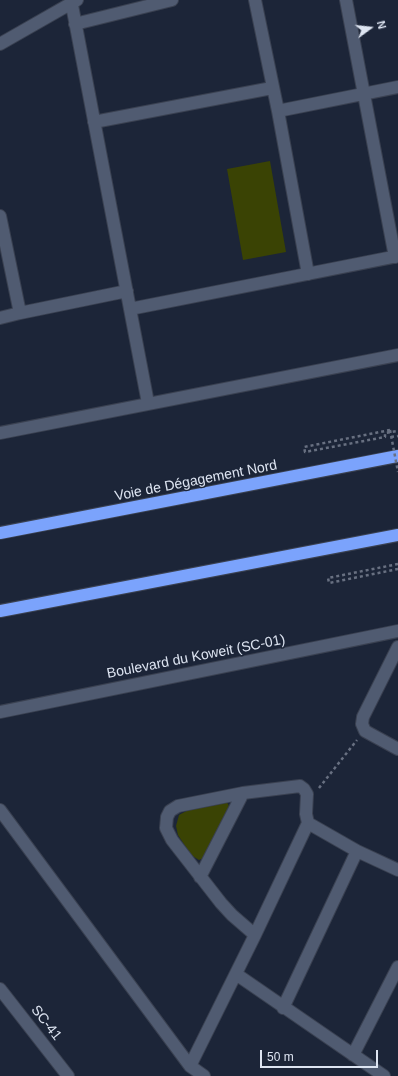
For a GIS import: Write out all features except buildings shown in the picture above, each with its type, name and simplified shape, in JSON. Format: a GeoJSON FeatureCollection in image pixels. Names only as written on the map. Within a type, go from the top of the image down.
{"type":"FeatureCollection","features":[{"type":"Feature","properties":{"kind":"highway","name":"Voie de Dégagement Nord"},"geometry":{"type":"LineString","coordinates":[[0,533],[398,456]]}},
{"type":"Feature","properties":{"kind":"highway"},"geometry":{"type":"LineString","coordinates":[[0,611],[398,535]]}},
{"type":"Feature","properties":{"kind":"street"},"geometry":{"type":"LineString","coordinates":[[75,24],[172,0]]}},
{"type":"Feature","properties":{"kind":"street"},"geometry":{"type":"LineString","coordinates":[[255,0],[272,88],[278,111],[308,274]]}},
{"type":"Feature","properties":{"kind":"street"},"geometry":{"type":"LineString","coordinates":[[130,309],[396,257],[346,0]]}},
{"type":"Feature","properties":{"kind":"street"},"geometry":{"type":"LineString","coordinates":[[0,44],[73,1],[75,24],[148,403]]}},
{"type":"Feature","properties":{"kind":"street"},"geometry":{"type":"LineString","coordinates":[[278,111],[398,86]]}},
{"type":"Feature","properties":{"kind":"street"},"geometry":{"type":"LineString","coordinates":[[94,122],[272,88]]}},
{"type":"Feature","properties":{"kind":"street"},"geometry":{"type":"LineString","coordinates":[[0,216],[20,313]]}},
{"type":"Feature","properties":{"kind":"street"},"geometry":{"type":"LineString","coordinates":[[0,318],[127,291]]}},
{"type":"Feature","properties":{"kind":"street"},"geometry":{"type":"LineString","coordinates":[[0,432],[398,355]]}},
{"type":"Feature","properties":{"kind":"street","name":"Boulevard du Koweit (SC-01)"},"geometry":{"type":"LineString","coordinates":[[0,712],[398,631]]}},
{"type":"Feature","properties":{"kind":"street"},"geometry":{"type":"LineString","coordinates":[[398,648],[363,717],[362,724],[365,731],[398,749]]}},
{"type":"Feature","properties":{"kind":"street"},"geometry":{"type":"LineString","coordinates":[[190,1066],[255,935],[308,823],[306,814],[307,794],[300,786],[243,793],[178,806],[170,811],[167,817],[166,824],[168,833],[200,877],[228,911],[255,935]]}},
{"type":"Feature","properties":{"kind":"street"},"geometry":{"type":"LineString","coordinates":[[200,877],[243,793]]}},
{"type":"Feature","properties":{"kind":"street"},"geometry":{"type":"LineString","coordinates":[[0,810],[190,1066],[204,1076]]}},
{"type":"Feature","properties":{"kind":"street"},"geometry":{"type":"LineString","coordinates":[[308,823],[357,851],[398,870]]}},
{"type":"Feature","properties":{"kind":"street"},"geometry":{"type":"LineString","coordinates":[[283,1008],[357,851]]}},
{"type":"Feature","properties":{"kind":"street"},"geometry":{"type":"LineString","coordinates":[[353,1055],[398,967]]}},
{"type":"Feature","properties":{"kind":"street"},"geometry":{"type":"LineString","coordinates":[[236,974],[283,1008],[384,1076]]}},
{"type":"Feature","properties":{"kind":"street","name":"SC-41"},"geometry":{"type":"LineString","coordinates":[[0,989],[68,1076]]}},
{"type":"Feature","properties":{"kind":"path"},"geometry":{"type":"LineString","coordinates":[[398,431],[384,433],[385,437],[305,452],[304,447],[390,430],[391,437],[398,472]]}},
{"type":"Feature","properties":{"kind":"path"},"geometry":{"type":"LineString","coordinates":[[391,437],[398,436]]}},
{"type":"Feature","properties":{"kind":"path"},"geometry":{"type":"LineString","coordinates":[[398,564],[328,578],[329,583],[398,569]]}},
{"type":"Feature","properties":{"kind":"path"},"geometry":{"type":"LineString","coordinates":[[307,803],[365,731]]}},
{"type":"Feature","properties":{"kind":"green space"},"geometry":{"type":"Polygon","coordinates":[[[270,161],[286,252],[243,260],[227,169],[270,161]]]}},
{"type":"Feature","properties":{"kind":"green space"},"geometry":{"type":"Polygon","coordinates":[[[227,802],[229,806],[204,858],[199,860],[191,855],[178,835],[176,826],[179,815],[192,808],[227,802]]]}}]}
